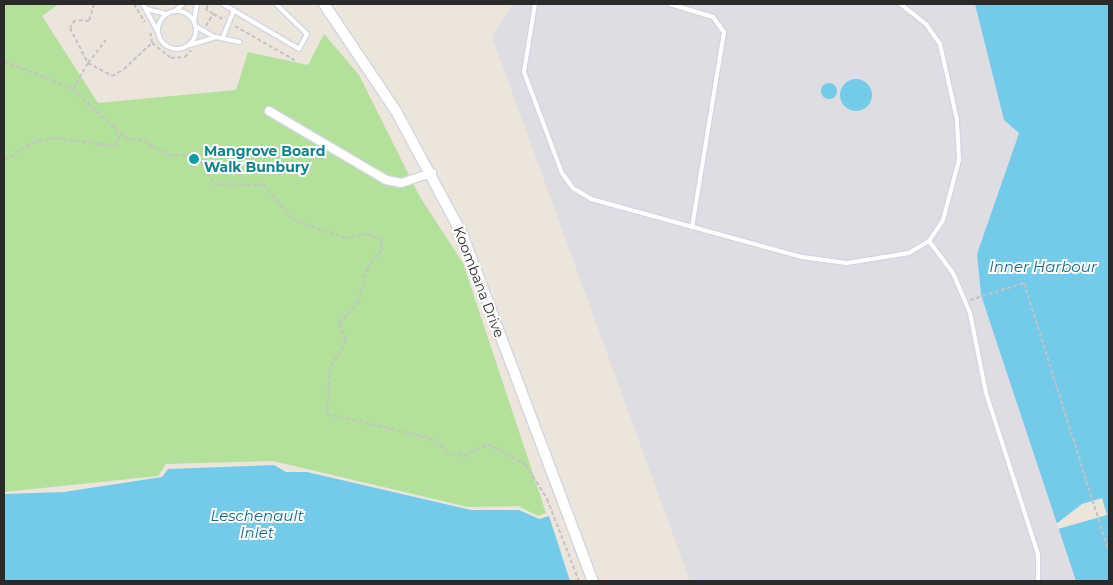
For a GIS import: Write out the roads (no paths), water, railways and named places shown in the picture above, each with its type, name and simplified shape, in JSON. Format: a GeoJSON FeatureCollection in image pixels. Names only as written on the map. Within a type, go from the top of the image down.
{"type":"FeatureCollection","features":[{"type":"Feature","properties":{"kind":"main road","name":"Koombana Drive"},"geometry":{"type":"LineString","coordinates":[[324,4],[432,173],[463,236],[593,581]]}},
{"type":"Feature","properties":{"kind":"street"},"geometry":{"type":"LineString","coordinates":[[269,111],[386,180],[406,182],[432,173]]}},
{"type":"Feature","properties":{"kind":"lane"},"geometry":{"type":"LineString","coordinates":[[144,6],[168,14],[183,4]]}},
{"type":"Feature","properties":{"kind":"lane"},"geometry":{"type":"LineString","coordinates":[[188,46],[195,25],[197,4]]}},
{"type":"Feature","properties":{"kind":"lane"},"geometry":{"type":"LineString","coordinates":[[222,4],[299,49],[307,34],[276,4]]}},
{"type":"Feature","properties":{"kind":"lane"},"geometry":{"type":"LineString","coordinates":[[535,4],[524,72],[567,182],[591,199],[825,262],[895,257],[929,241],[942,220],[960,160],[957,120],[934,33],[900,4]]}},
{"type":"Feature","properties":{"kind":"lane"},"geometry":{"type":"LineString","coordinates":[[670,4],[713,17],[724,32],[692,227]]}},
{"type":"Feature","properties":{"kind":"lane"},"geometry":{"type":"LineString","coordinates":[[144,6],[168,47],[188,46],[216,37]]}},
{"type":"Feature","properties":{"kind":"lane"},"geometry":{"type":"LineString","coordinates":[[224,38],[234,10]]}},
{"type":"Feature","properties":{"kind":"lane"},"geometry":{"type":"LineString","coordinates":[[175,11],[187,14],[195,25],[216,37],[239,42]]}},
{"type":"Feature","properties":{"kind":"lane"},"geometry":{"type":"LineString","coordinates":[[159,34],[168,14]]}},
{"type":"Feature","properties":{"kind":"lane"},"geometry":{"type":"LineString","coordinates":[[929,241],[952,273],[970,313],[986,394],[1038,554],[1038,581]]}},
{"type":"Feature","properties":{"kind":"water","name":"Inner Harbour"},"geometry":{"type":"Polygon","coordinates":[[[975,4],[1109,4],[1109,581],[1076,581],[981,295],[977,254],[1019,133],[1004,120],[975,4]]]}},
{"type":"Feature","properties":{"kind":"water"},"geometry":{"type":"Polygon","coordinates":[[[856,79],[868,83],[872,95],[868,107],[856,111],[844,107],[840,95],[844,83],[856,79]]]}},
{"type":"Feature","properties":{"kind":"water"},"geometry":{"type":"Polygon","coordinates":[[[826,83],[832,83],[837,88],[835,97],[826,99],[821,94],[821,88],[826,83]]]}},
{"type":"Feature","properties":{"kind":"water","name":"Leschenault Inlet"},"geometry":{"type":"Polygon","coordinates":[[[274,465],[286,472],[307,472],[471,510],[519,510],[539,519],[549,516],[570,581],[4,581],[4,494],[64,492],[162,477],[168,469],[274,465]]]}},
{"type":"Feature","properties":{"kind":"place","name":"Mangrove Board Walk Bunbury"},"geometry":{"type":"Point","coordinates":[194,159]}}]}
